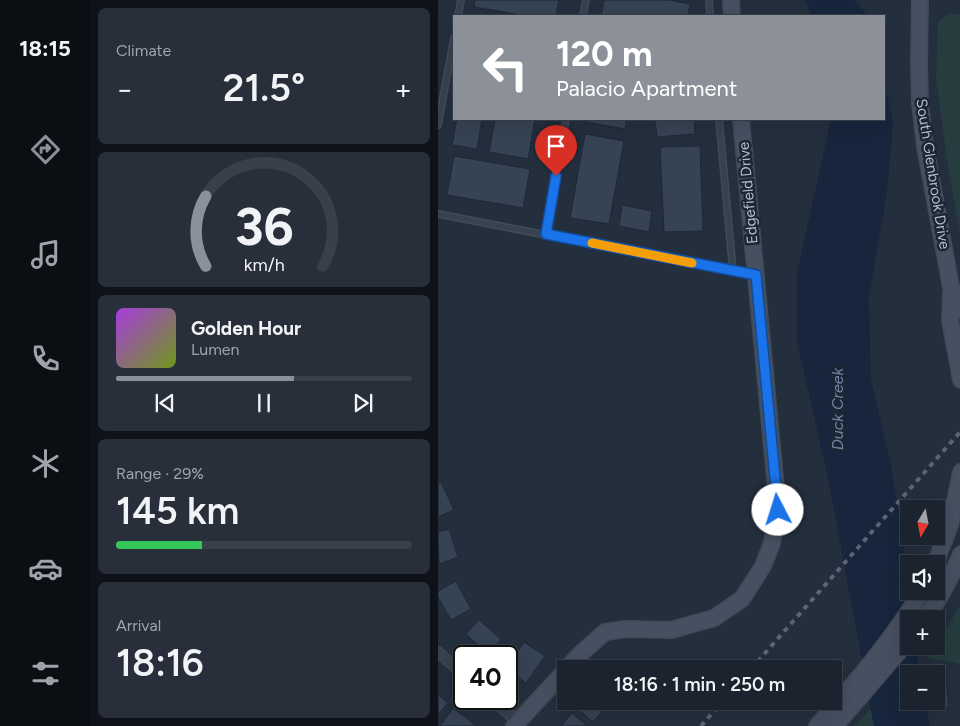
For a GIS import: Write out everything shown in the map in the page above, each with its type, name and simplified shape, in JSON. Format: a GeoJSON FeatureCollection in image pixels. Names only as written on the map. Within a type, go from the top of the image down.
{"type":"FeatureCollection","features":[{"type":"Feature","properties":{"kind":"street"},"geometry":{"type":"LineString","coordinates":[[730,0],[732,15]]}},
{"type":"Feature","properties":{"kind":"street","name":"South Glenbrook Drive"},"geometry":{"type":"LineString","coordinates":[[920,0],[920,103],[925,146],[951,287],[960,310]]}},
{"type":"Feature","properties":{"kind":"street","name":"Edgefield Drive"},"geometry":{"type":"LineString","coordinates":[[574,660],[605,632],[626,629],[671,630],[714,618],[742,599],[763,566],[772,543],[778,510],[741,120]]}},
{"type":"Feature","properties":{"kind":"street","name":"South Glenbrook Drive"},"geometry":{"type":"LineString","coordinates":[[951,287],[950,320],[960,380]]}},
{"type":"Feature","properties":{"kind":"street"},"geometry":{"type":"LineString","coordinates":[[938,555],[950,525],[960,472]]}},
{"type":"Feature","properties":{"kind":"street"},"geometry":{"type":"LineString","coordinates":[[931,610],[954,571],[960,554]]}},
{"type":"Feature","properties":{"kind":"street"},"geometry":{"type":"LineString","coordinates":[[825,724],[890,639],[916,600]]}},
{"type":"Feature","properties":{"kind":"street"},"geometry":{"type":"LineString","coordinates":[[825,724],[900,649]]}},
{"type":"Feature","properties":{"kind":"street"},"geometry":{"type":"LineString","coordinates":[[438,652],[453,665]]}},
{"type":"Feature","properties":{"kind":"street","name":"Edgefield Drive"},"geometry":{"type":"LineString","coordinates":[[516,724],[557,679]]}},
{"type":"Feature","properties":{"kind":"street"},"geometry":{"type":"LineString","coordinates":[[503,710],[516,724]]}},
{"type":"Feature","properties":{"kind":"lane"},"geometry":{"type":"LineString","coordinates":[[458,15],[461,0]]}},
{"type":"Feature","properties":{"kind":"lane"},"geometry":{"type":"LineString","coordinates":[[583,15],[586,0]]}},
{"type":"Feature","properties":{"kind":"lane"},"geometry":{"type":"LineString","coordinates":[[709,0],[710,15]]}},
{"type":"Feature","properties":{"kind":"lane"},"geometry":{"type":"LineString","coordinates":[[438,125],[453,43]]}},
{"type":"Feature","properties":{"kind":"lane"},"geometry":{"type":"LineString","coordinates":[[546,234],[566,120]]}},
{"type":"Feature","properties":{"kind":"lane"},"geometry":{"type":"LineString","coordinates":[[719,120],[733,271]]}},
{"type":"Feature","properties":{"kind":"lane"},"geometry":{"type":"LineString","coordinates":[[438,214],[756,275]]}},
{"type":"Feature","properties":{"kind":"green space"},"geometry":{"type":"Polygon","coordinates":[[[949,13],[960,15],[960,231],[949,174],[936,79],[938,22],[949,13]]]}},
{"type":"Feature","properties":{"kind":"green space"},"geometry":{"type":"Polygon","coordinates":[[[960,606],[960,664],[928,658],[930,655],[945,655],[945,631],[960,606]]]}},
{"type":"Feature","properties":{"kind":"green space"},"geometry":{"type":"Polygon","coordinates":[[[871,709],[874,726],[854,726],[871,709]]]}},
{"type":"Feature","properties":{"kind":"water"},"geometry":{"type":"Polygon","coordinates":[[[805,0],[855,0],[867,15],[812,15],[805,0]]]}},
{"type":"Feature","properties":{"kind":"water","name":"Duck Creek"},"geometry":{"type":"Polygon","coordinates":[[[885,84],[893,123],[887,192],[869,297],[871,379],[891,465],[900,521],[900,545],[904,545],[905,555],[900,555],[900,600],[911,600],[912,610],[900,610],[900,655],[917,655],[919,665],[900,665],[900,710],[927,710],[930,726],[874,726],[829,483],[797,342],[797,273],[831,120],[885,120],[885,84]]]}},
{"type":"Feature","properties":{"kind":"building"},"geometry":{"type":"Polygon","coordinates":[[[475,0],[559,0],[556,15],[521,15],[474,7],[475,0]]]}},
{"type":"Feature","properties":{"kind":"building"},"geometry":{"type":"Polygon","coordinates":[[[604,0],[669,0],[690,4],[688,15],[601,15],[604,0]]]}},
{"type":"Feature","properties":{"kind":"building"},"geometry":{"type":"Polygon","coordinates":[[[457,120],[482,120],[477,149],[452,145],[457,120]]]}},
{"type":"Feature","properties":{"kind":"building"},"geometry":{"type":"Polygon","coordinates":[[[495,120],[535,120],[528,159],[489,152],[495,120]]]}},
{"type":"Feature","properties":{"kind":"building"},"geometry":{"type":"Polygon","coordinates":[[[587,120],[627,120],[625,129],[586,122],[587,120]]]}},
{"type":"Feature","properties":{"kind":"building"},"geometry":{"type":"Polygon","coordinates":[[[655,120],[694,120],[695,134],[657,137],[655,120]]]}},
{"type":"Feature","properties":{"kind":"building"},"geometry":{"type":"Polygon","coordinates":[[[585,134],[624,141],[609,224],[570,218],[585,134]]]}},
{"type":"Feature","properties":{"kind":"building"},"geometry":{"type":"Polygon","coordinates":[[[700,146],[703,231],[664,232],[660,147],[700,146]]]}},
{"type":"Feature","properties":{"kind":"building"},"geometry":{"type":"Polygon","coordinates":[[[454,156],[530,169],[523,208],[447,195],[454,156]]]}},
{"type":"Feature","properties":{"kind":"building"},"geometry":{"type":"Polygon","coordinates":[[[622,205],[652,211],[649,232],[619,226],[622,205]]]}},
{"type":"Feature","properties":{"kind":"building"},"geometry":{"type":"Polygon","coordinates":[[[441,482],[454,510],[438,517],[438,483],[441,482]]]}},
{"type":"Feature","properties":{"kind":"building"},"geometry":{"type":"Polygon","coordinates":[[[449,529],[458,557],[439,564],[438,532],[449,529]]]}},
{"type":"Feature","properties":{"kind":"building"},"geometry":{"type":"Polygon","coordinates":[[[456,581],[471,609],[451,620],[438,597],[438,591],[456,581]]]}},
{"type":"Feature","properties":{"kind":"building"},"geometry":{"type":"Polygon","coordinates":[[[479,620],[501,639],[496,645],[478,645],[466,634],[479,620]]]}},
{"type":"Feature","properties":{"kind":"building"},"geometry":{"type":"Polygon","coordinates":[[[524,642],[545,656],[526,683],[518,677],[518,651],[524,642]]]}},
{"type":"Feature","properties":{"kind":"building"},"geometry":{"type":"Polygon","coordinates":[[[945,680],[946,680],[949,707],[945,707],[945,680]]]}},
{"type":"Feature","properties":{"kind":"building"},"geometry":{"type":"Polygon","coordinates":[[[438,695],[448,703],[438,715],[438,695]]]}},
{"type":"Feature","properties":{"kind":"building"},"geometry":{"type":"Polygon","coordinates":[[[453,708],[453,710],[477,726],[442,726],[453,708]]]}},
{"type":"Feature","properties":{"kind":"building"},"geometry":{"type":"Polygon","coordinates":[[[579,710],[603,710],[593,722],[579,710]]]}},
{"type":"Feature","properties":{"kind":"building"},"geometry":{"type":"Polygon","coordinates":[[[572,713],[587,726],[561,726],[572,713]]]}},
{"type":"Feature","properties":{"kind":"railway"},"geometry":{"type":"LineString","coordinates":[[759,660],[961,431]]}},
{"type":"Feature","properties":{"kind":"railway"},"geometry":{"type":"LineString","coordinates":[[701,726],[715,710]]}},
{"type":"Feature","properties":{"kind":"slow traffic"},"geometry":{"type":"LineString","coordinates":[[592,243],[692,263]]}},
{"type":"Feature","properties":{"kind":"route"},"geometry":{"type":"LineString","coordinates":[[556,176],[546,234],[756,275],[778,510]]}}]}
